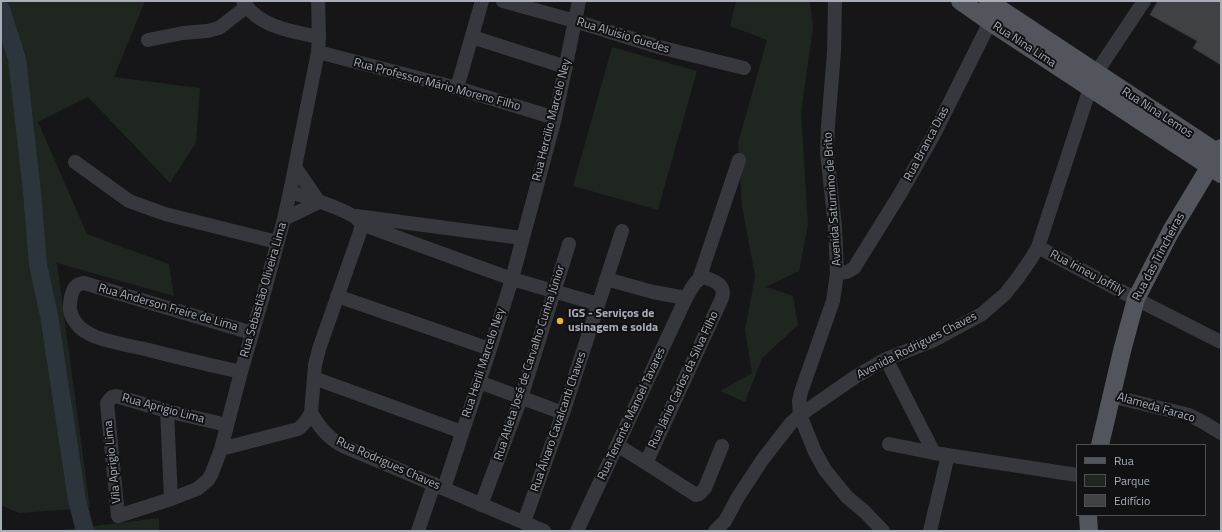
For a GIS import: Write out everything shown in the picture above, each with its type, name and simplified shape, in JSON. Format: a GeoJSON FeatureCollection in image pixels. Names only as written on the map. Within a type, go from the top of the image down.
{"type":"FeatureCollection","features":[{"type":"Feature","properties":{"kind":"main road","name":"Rua Nina Lima"},"geometry":{"type":"LineString","coordinates":[[960,1],[994,8],[1093,80]]}},
{"type":"Feature","properties":{"kind":"main road","name":"Rua Nina Lemos"},"geometry":{"type":"LineString","coordinates":[[1093,80],[1218,159]]}},
{"type":"Feature","properties":{"kind":"main road","name":"Rua das Trincheiras"},"geometry":{"type":"LineString","coordinates":[[1100,444],[1136,298],[1171,231],[1218,159]]}},
{"type":"Feature","properties":{"kind":"main road"},"geometry":{"type":"LineString","coordinates":[[1088,516],[1089,531]]}},
{"type":"Feature","properties":{"kind":"street","name":"Rua Sebastião Oliveira Lima"},"geometry":{"type":"LineString","coordinates":[[118,516],[197,489],[208,480],[221,449],[284,219],[290,192],[318,52],[318,1]]}},
{"type":"Feature","properties":{"kind":"street"},"geometry":{"type":"LineString","coordinates":[[456,88],[482,1]]}},
{"type":"Feature","properties":{"kind":"street","name":"Rua Aluisio Guedes"},"geometry":{"type":"LineString","coordinates":[[503,1],[659,47],[744,68]]}},
{"type":"Feature","properties":{"kind":"street","name":"Rua Hercilio Marcelo Ney"},"geometry":{"type":"LineString","coordinates":[[522,238],[555,118],[579,1]]}},
{"type":"Feature","properties":{"kind":"street","name":"Avenida Saturnino de Brito"},"geometry":{"type":"LineString","coordinates":[[836,1],[828,126],[828,152],[835,227],[837,273],[834,301],[801,392],[799,401],[800,415],[815,452],[825,470],[847,497],[865,512],[883,531]]}},
{"type":"Feature","properties":{"kind":"street","name":"Avenida Rodrigues Chaves"},"geometry":{"type":"LineString","coordinates":[[715,531],[725,521],[738,497],[767,453],[791,423],[800,415],[855,377],[886,359],[932,341],[982,314],[1005,294],[1017,279],[1038,247],[1093,80],[1144,1]]}},
{"type":"Feature","properties":{"kind":"street"},"geometry":{"type":"LineString","coordinates":[[148,40],[183,33],[207,32],[219,28],[244,4],[257,16],[269,23],[287,30],[319,37]]}},
{"type":"Feature","properties":{"kind":"street","name":"Rua Branca Dias"},"geometry":{"type":"LineString","coordinates":[[837,273],[847,272],[854,268],[896,200],[933,136],[994,8]]}},
{"type":"Feature","properties":{"kind":"street"},"geometry":{"type":"LineString","coordinates":[[472,37],[566,67]]}},
{"type":"Feature","properties":{"kind":"street","name":"Rua Professor Mário Moreno Filho"},"geometry":{"type":"LineString","coordinates":[[318,52],[456,88],[555,118]]}},
{"type":"Feature","properties":{"kind":"street"},"geometry":{"type":"LineString","coordinates":[[699,279],[739,160]]}},
{"type":"Feature","properties":{"kind":"street"},"geometry":{"type":"LineString","coordinates":[[75,162],[129,201],[166,214],[277,242]]}},
{"type":"Feature","properties":{"kind":"street"},"geometry":{"type":"LineString","coordinates":[[295,167],[319,202]]}},
{"type":"Feature","properties":{"kind":"street"},"geometry":{"type":"LineString","coordinates":[[290,192],[319,202],[357,220],[512,279],[598,304]]}},
{"type":"Feature","properties":{"kind":"street"},"geometry":{"type":"LineString","coordinates":[[284,219],[319,202]]}},
{"type":"Feature","properties":{"kind":"street"},"geometry":{"type":"LineString","coordinates":[[357,220],[522,238]]}},
{"type":"Feature","properties":{"kind":"street"},"geometry":{"type":"LineString","coordinates":[[221,449],[298,429],[304,426],[310,414],[315,365],[319,349],[360,232],[357,220]]}},
{"type":"Feature","properties":{"kind":"street","name":"Rua Álvaro Cavalcanti Chaves"},"geometry":{"type":"LineString","coordinates":[[524,522],[563,413],[622,231]]}},
{"type":"Feature","properties":{"kind":"street","name":"Rua Herili Marcelo Ney"},"geometry":{"type":"LineString","coordinates":[[418,531],[462,432],[512,279],[522,238]]}},
{"type":"Feature","properties":{"kind":"street","name":"Rua Atleta José de Carvalho Cunha Júnior"},"geometry":{"type":"LineString","coordinates":[[481,504],[521,398],[569,244]]}},
{"type":"Feature","properties":{"kind":"street","name":"Rua Irineu Joffily"},"geometry":{"type":"LineString","coordinates":[[1038,247],[1221,342]]}},
{"type":"Feature","properties":{"kind":"street","name":"Rua Jânio Carlos da Silva Filho"},"geometry":{"type":"LineString","coordinates":[[646,462],[724,292],[721,286],[704,277],[699,279]]}},
{"type":"Feature","properties":{"kind":"street"},"geometry":{"type":"LineString","coordinates":[[606,279],[652,292],[686,298]]}},
{"type":"Feature","properties":{"kind":"street","name":"Rua Tenente Manoel Tavares"},"geometry":{"type":"LineString","coordinates":[[577,531],[686,298],[695,282],[699,279]]}},
{"type":"Feature","properties":{"kind":"street","name":"Rua Anderson Freire de Lima"},"geometry":{"type":"LineString","coordinates":[[241,372],[116,343],[95,336],[82,329],[76,323],[69,309],[72,292],[74,286],[78,283],[84,283],[252,333]]}},
{"type":"Feature","properties":{"kind":"street"},"geometry":{"type":"LineString","coordinates":[[337,296],[490,348]]}},
{"type":"Feature","properties":{"kind":"street"},"geometry":{"type":"LineString","coordinates":[[886,359],[941,454],[930,531]]}},
{"type":"Feature","properties":{"kind":"street"},"geometry":{"type":"LineString","coordinates":[[314,378],[462,432]]}},
{"type":"Feature","properties":{"kind":"street"},"geometry":{"type":"LineString","coordinates":[[479,382],[563,413]]}},
{"type":"Feature","properties":{"kind":"street","name":"Rua Aprigio Lima"},"geometry":{"type":"LineString","coordinates":[[108,409],[107,403],[109,399],[116,396],[167,411],[227,425]]}},
{"type":"Feature","properties":{"kind":"street","name":"Alameda Faraco"},"geometry":{"type":"LineString","coordinates":[[1111,396],[1189,415],[1221,433]]}},
{"type":"Feature","properties":{"kind":"street","name":"Vila Aprigio Lima"},"geometry":{"type":"LineString","coordinates":[[108,409],[118,516]]}},
{"type":"Feature","properties":{"kind":"street"},"geometry":{"type":"LineString","coordinates":[[167,411],[171,499]]}},
{"type":"Feature","properties":{"kind":"street","name":"Rua Rodrigues Chaves"},"geometry":{"type":"LineString","coordinates":[[310,414],[321,430],[334,441],[524,522],[539,530]]}},
{"type":"Feature","properties":{"kind":"street"},"geometry":{"type":"LineString","coordinates":[[889,444],[941,454],[1076,475]]}},
{"type":"Feature","properties":{"kind":"street"},"geometry":{"type":"LineString","coordinates":[[617,445],[696,495],[705,488],[722,446]]}},
{"type":"Feature","properties":{"kind":"green space"},"geometry":{"type":"Polygon","coordinates":[[[1,1],[145,1],[114,77],[200,88],[196,143],[170,183],[88,97],[38,122],[87,234],[169,264],[174,296],[57,263],[90,508],[19,513],[1,505],[1,1]]]}},
{"type":"Feature","properties":{"kind":"green space"},"geometry":{"type":"Polygon","coordinates":[[[736,1],[810,1],[813,27],[801,113],[808,224],[799,271],[766,287],[793,296],[798,325],[762,358],[745,402],[720,391],[752,373],[745,330],[755,276],[742,206],[738,143],[767,40],[730,26],[736,1]]]}},
{"type":"Feature","properties":{"kind":"green space"},"geometry":{"type":"Polygon","coordinates":[[[612,47],[697,71],[658,210],[573,186],[612,47]]]}},
{"type":"Feature","properties":{"kind":"green space"},"geometry":{"type":"Polygon","coordinates":[[[159,518],[159,531],[54,531],[159,518]]]}},
{"type":"Feature","properties":{"kind":"building"},"geometry":{"type":"Polygon","coordinates":[[[1158,1],[1221,1],[1221,65],[1193,48],[1197,41],[1150,15],[1158,1]]]}},
{"type":"Feature","properties":{"kind":"waterway"},"geometry":{"type":"LineString","coordinates":[[1,9],[17,59],[32,192],[38,265],[49,315],[77,500],[85,531]]}},
{"type":"Feature","properties":{"kind":"place","name":"IGS - Serviços de usinagem e solda"},"geometry":{"type":"Point","coordinates":[560,321]}}]}
